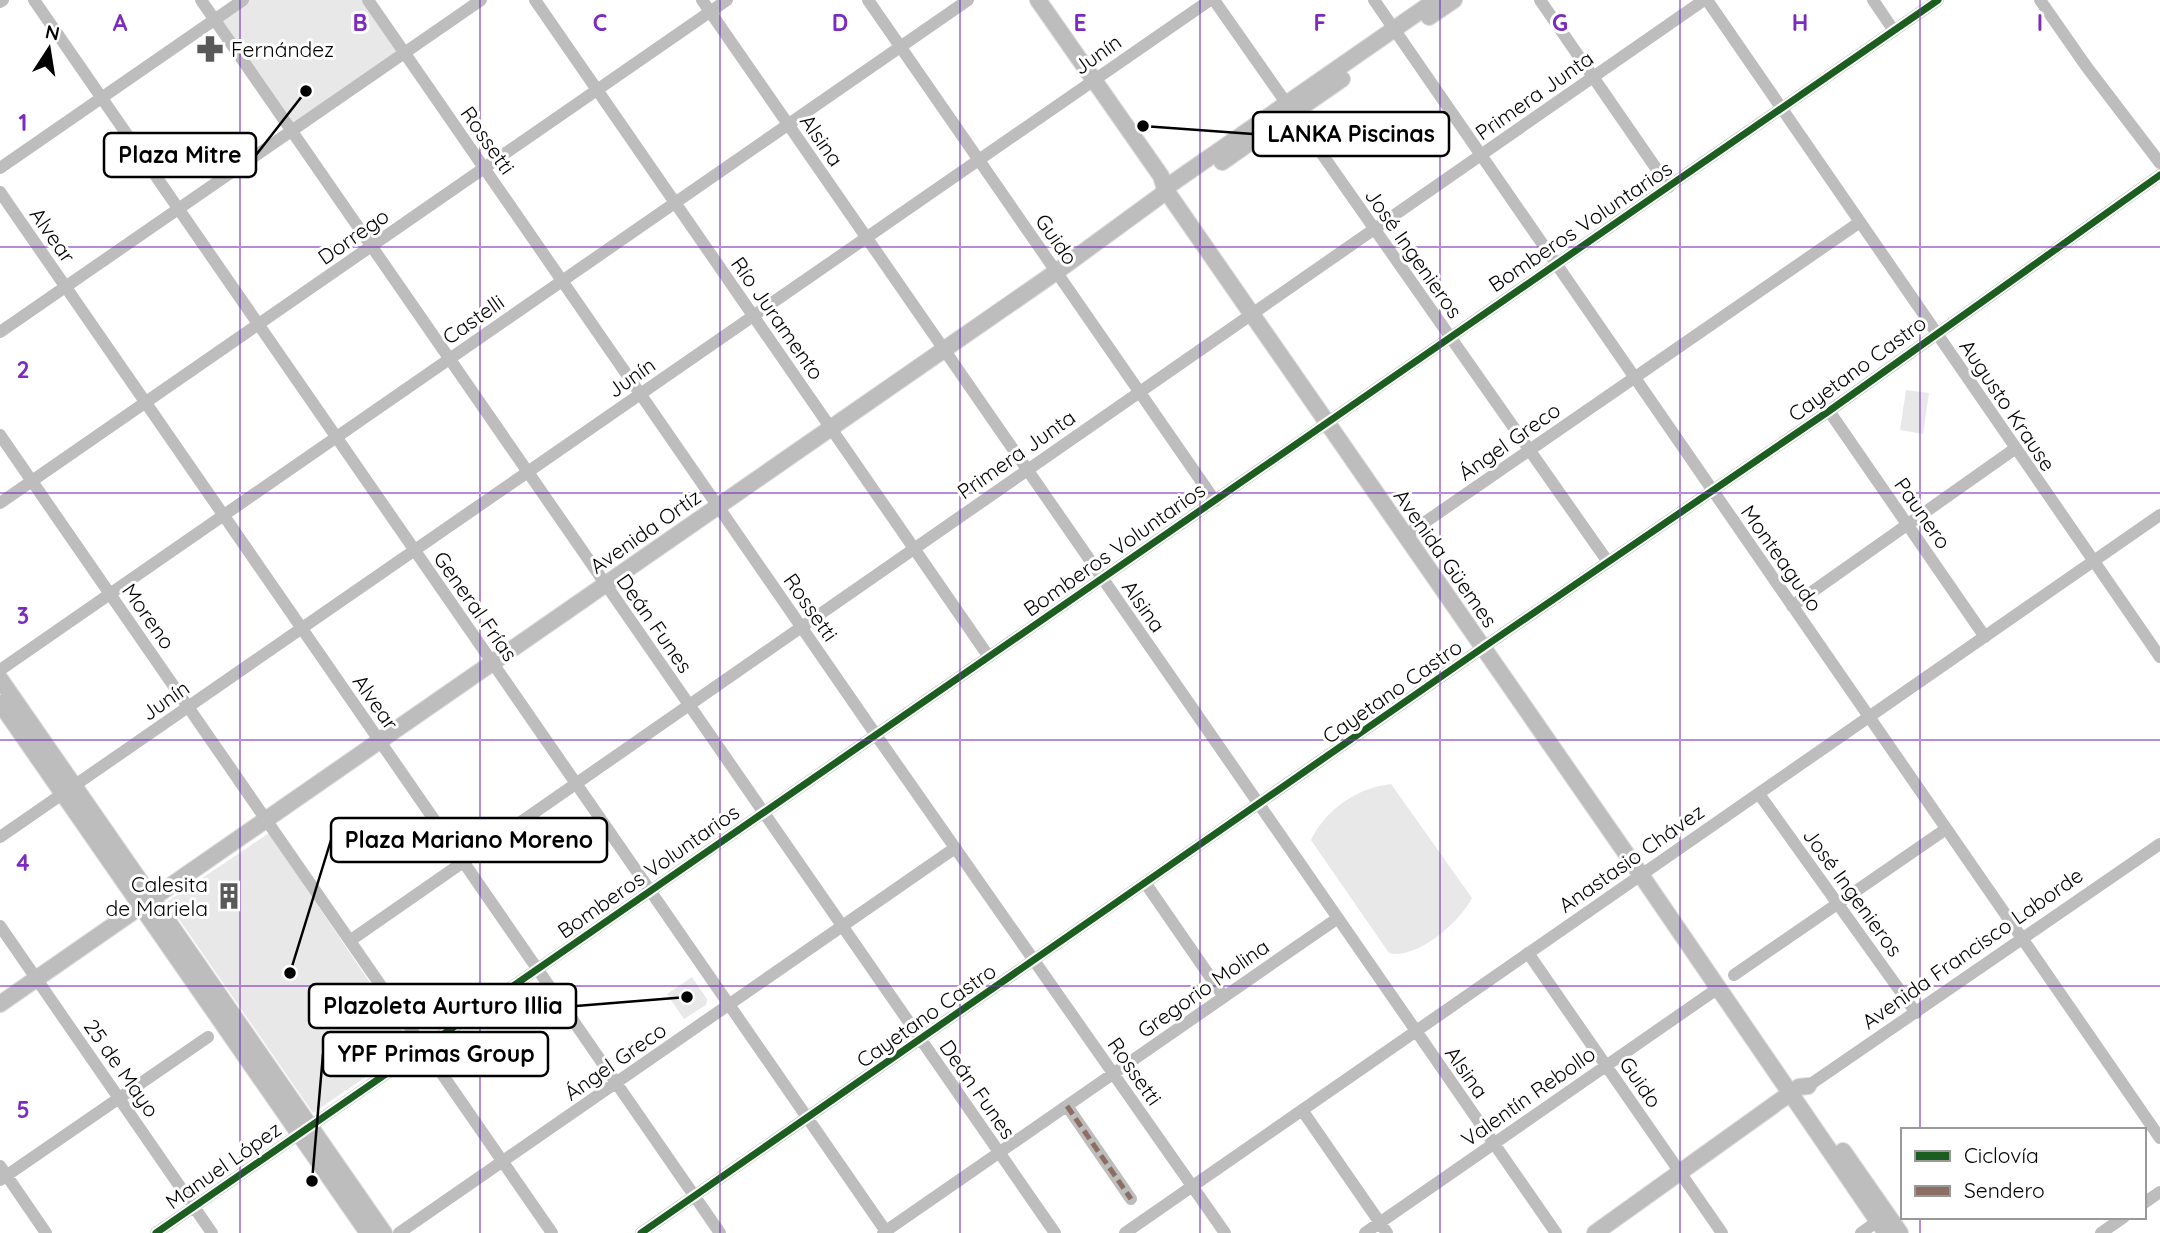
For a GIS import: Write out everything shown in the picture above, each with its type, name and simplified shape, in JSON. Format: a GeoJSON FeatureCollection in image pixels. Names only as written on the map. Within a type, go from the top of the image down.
{"type":"FeatureCollection","features":[{"type":"Feature","properties":{"kind":"main road","name":"Avenida Güemes"},"geometry":{"type":"LineString","coordinates":[[1038,0],[1800,1092],[1883,1223],[1900,1233]]}},
{"type":"Feature","properties":{"kind":"main road","name":"Avenida Ortíz"},"geometry":{"type":"LineString","coordinates":[[0,1004],[1056,272],[1168,189],[1291,109],[1397,33],[1436,0]]}},
{"type":"Feature","properties":{"kind":"main road","name":"Avenida Ortíz"},"geometry":{"type":"LineString","coordinates":[[1397,33],[1454,0]]}},
{"type":"Feature","properties":{"kind":"main road"},"geometry":{"type":"LineString","coordinates":[[0,679],[68,790]]}},
{"type":"Feature","properties":{"kind":"main road"},"geometry":{"type":"LineString","coordinates":[[0,703],[68,790],[305,1130],[384,1233]]}},
{"type":"Feature","properties":{"kind":"main road","name":"Avenida Francisco Laborde"},"geometry":{"type":"LineString","coordinates":[[1595,1233],[1682,1176],[1800,1092]]}},
{"type":"Feature","properties":{"kind":"main road"},"geometry":{"type":"LineString","coordinates":[[305,1130],[368,1233]]}},
{"type":"Feature","properties":{"kind":"main road","name":"Avenida Francisco Laborde"},"geometry":{"type":"LineString","coordinates":[[1610,1233],[1682,1176]]}},
{"type":"Feature","properties":{"kind":"street","name":"General Frías"},"geometry":{"type":"LineString","coordinates":[[34,0],[885,1232]]}},
{"type":"Feature","properties":{"kind":"street","name":"Deán Funes"},"geometry":{"type":"LineString","coordinates":[[201,0],[1055,1233]]}},
{"type":"Feature","properties":{"kind":"street"},"geometry":{"type":"LineString","coordinates":[[0,168],[243,0]]}},
{"type":"Feature","properties":{"kind":"street","name":"Rossetti"},"geometry":{"type":"LineString","coordinates":[[368,0],[876,735],[1225,1233]]}},
{"type":"Feature","properties":{"kind":"street"},"geometry":{"type":"LineString","coordinates":[[0,332],[481,0]]}},
{"type":"Feature","properties":{"kind":"street","name":"Río Juramento"},"geometry":{"type":"LineString","coordinates":[[535,0],[989,657]]}},
{"type":"Feature","properties":{"kind":"street","name":"Alsina"},"geometry":{"type":"LineString","coordinates":[[702,0],[1556,1233]]}},
{"type":"Feature","properties":{"kind":"street","name":"Dorrego"},"geometry":{"type":"LineString","coordinates":[[0,503],[727,0]]}},
{"type":"Feature","properties":{"kind":"street","name":"Guido"},"geometry":{"type":"LineString","coordinates":[[868,0],[1215,501]]}},
{"type":"Feature","properties":{"kind":"street","name":"Castelli"},"geometry":{"type":"LineString","coordinates":[[0,670],[968,0]]}},
{"type":"Feature","properties":{"kind":"street","name":"Junín"},"geometry":{"type":"LineString","coordinates":[[0,837],[1212,0]]}},
{"type":"Feature","properties":{"kind":"street","name":"José Ingenieros"},"geometry":{"type":"LineString","coordinates":[[1212,0],[1608,562]]}},
{"type":"Feature","properties":{"kind":"street","name":"Monteagudo"},"geometry":{"type":"LineString","coordinates":[[1374,0],[2160,1138]]}},
{"type":"Feature","properties":{"kind":"street"},"geometry":{"type":"LineString","coordinates":[[1540,0],[1669,187]]}},
{"type":"Feature","properties":{"kind":"street","name":"Primera Junta"},"geometry":{"type":"LineString","coordinates":[[351,940],[1705,0]]}},
{"type":"Feature","properties":{"kind":"street","name":"Augusto Krause"},"geometry":{"type":"LineString","coordinates":[[1705,0],[2160,657]]}},
{"type":"Feature","properties":{"kind":"street"},"geometry":{"type":"LineString","coordinates":[[1873,0],[1894,31]]}},
{"type":"Feature","properties":{"kind":"street","name":"Bomberos Voluntarios"},"geometry":{"type":"LineString","coordinates":[[305,1130],[1938,0]]}},
{"type":"Feature","properties":{"kind":"street"},"geometry":{"type":"LineString","coordinates":[[2040,0],[2160,163]]}},
{"type":"Feature","properties":{"kind":"street","name":"Cayetano Castro"},"geometry":{"type":"LineString","coordinates":[[641,1233],[1487,645],[1829,411],[2160,175]]}},
{"type":"Feature","properties":{"kind":"street","name":"Alvear"},"geometry":{"type":"LineString","coordinates":[[0,192],[720,1233]]}},
{"type":"Feature","properties":{"kind":"street","name":"Ángel Greco"},"geometry":{"type":"LineString","coordinates":[[1409,533],[1860,222]]}},
{"type":"Feature","properties":{"kind":"street","name":"Paunero"},"geometry":{"type":"LineString","coordinates":[[1829,411],[1985,637]]}},
{"type":"Feature","properties":{"kind":"street","name":"Moreno"},"geometry":{"type":"LineString","coordinates":[[0,435],[552,1233]]}},
{"type":"Feature","properties":{"kind":"street"},"geometry":{"type":"LineString","coordinates":[[1792,606],[2016,448]]}},
{"type":"Feature","properties":{"kind":"street","name":"Anastasio Chávez"},"geometry":{"type":"LineString","coordinates":[[1125,1233],[2160,515]]}},
{"type":"Feature","properties":{"kind":"street","name":"José Ingenieros"},"geometry":{"type":"LineString","coordinates":[[1759,794],[1916,1013]]}},
{"type":"Feature","properties":{"kind":"street"},"geometry":{"type":"LineString","coordinates":[[1734,975],[1946,829]]}},
{"type":"Feature","properties":{"kind":"street","name":"Avenida Francisco Laborde"},"geometry":{"type":"LineString","coordinates":[[1800,1092],[2160,844]]}},
{"type":"Feature","properties":{"kind":"street","name":"Ángel Greco"},"geometry":{"type":"LineString","coordinates":[[399,1233],[955,848]]}},
{"type":"Feature","properties":{"kind":"street"},"geometry":{"type":"LineString","coordinates":[[1146,884],[1224,997]]}},
{"type":"Feature","properties":{"kind":"street","name":"Gregorio Molina"},"geometry":{"type":"LineString","coordinates":[[885,1232],[1338,918]]}},
{"type":"Feature","properties":{"kind":"street","name":"25 de Mayo"},"geometry":{"type":"LineString","coordinates":[[0,926],[212,1233]]}},
{"type":"Feature","properties":{"kind":"street","name":"Guido"},"geometry":{"type":"LineString","coordinates":[[1528,953],[1722,1233]]}},
{"type":"Feature","properties":{"kind":"street","name":"Valentín Rebollo"},"geometry":{"type":"LineString","coordinates":[[1365,1233],[1384,1228],[1494,1143],[1714,991]]}},
{"type":"Feature","properties":{"kind":"street"},"geometry":{"type":"LineString","coordinates":[[46,1233],[2,1174],[208,1037]]}},
{"type":"Feature","properties":{"kind":"street"},"geometry":{"type":"LineString","coordinates":[[1067,1106],[1131,1199]]}},
{"type":"Feature","properties":{"kind":"street"},"geometry":{"type":"LineString","coordinates":[[1302,1110],[1384,1228]]}},
{"type":"Feature","properties":{"kind":"street","name":"Manuel López"},"geometry":{"type":"LineString","coordinates":[[156,1233],[305,1130]]}},
{"type":"Feature","properties":{"kind":"street"},"geometry":{"type":"LineString","coordinates":[[2101,1233],[2121,1219]]}},
{"type":"Feature","properties":{"kind":"street"},"geometry":{"type":"LineString","coordinates":[[1861,1233],[1883,1223]]}},
{"type":"Feature","properties":{"kind":"shaded area"},"geometry":{"type":"Polygon","coordinates":[[[245,0],[362,0],[399,54],[292,129],[217,19],[245,0]]]}},
{"type":"Feature","properties":{"kind":"shaded area"},"geometry":{"type":"Polygon","coordinates":[[[1906,390],[1929,393],[1923,434],[1900,430],[1906,390]]]}},
{"type":"Feature","properties":{"kind":"shaded area"},"geometry":{"type":"Polygon","coordinates":[[[1391,784],[1472,898],[1448,928],[1424,945],[1400,954],[1389,953],[1311,840],[1325,819],[1344,802],[1366,790],[1391,784]]]}},
{"type":"Feature","properties":{"kind":"shaded area"},"geometry":{"type":"Polygon","coordinates":[[[269,833],[412,1045],[313,1113],[167,902],[269,833]]]}},
{"type":"Feature","properties":{"kind":"shaded area"},"geometry":{"type":"Polygon","coordinates":[[[692,977],[707,999],[706,1005],[684,1019],[667,994],[692,977]]]}},
{"type":"Feature","properties":{"kind":"marked path"},"geometry":{"type":"LineString","coordinates":[[1067,1106],[1131,1199]]}},
{"type":"Feature","properties":{"kind":"cycle path"},"geometry":{"type":"LineString","coordinates":[[156,1233],[1938,0]]}},
{"type":"Feature","properties":{"kind":"cycle path"},"geometry":{"type":"LineString","coordinates":[[641,1233],[1491,642],[1829,411],[2160,175]]}},
{"type":"Feature","properties":{"kind":"place","name":"Fernández"},"geometry":{"type":"Point","coordinates":[210,49]}},
{"type":"Feature","properties":{"kind":"place","name":"Plaza Mitre"},"geometry":{"type":"Point","coordinates":[306,91]}},
{"type":"Feature","properties":{"kind":"place","name":"LANKA Piscinas"},"geometry":{"type":"Point","coordinates":[1143,126]}},
{"type":"Feature","properties":{"kind":"place","name":"Calesita de Mariela"},"geometry":{"type":"Point","coordinates":[229,896]}},
{"type":"Feature","properties":{"kind":"place","name":"Plaza Mariano Moreno"},"geometry":{"type":"Point","coordinates":[290,973]}},
{"type":"Feature","properties":{"kind":"place","name":"Plazoleta Aurturo Illia"},"geometry":{"type":"Point","coordinates":[687,997]}},
{"type":"Feature","properties":{"kind":"place","name":"YPF Primas Group"},"geometry":{"type":"Point","coordinates":[312,1181]}}]}
